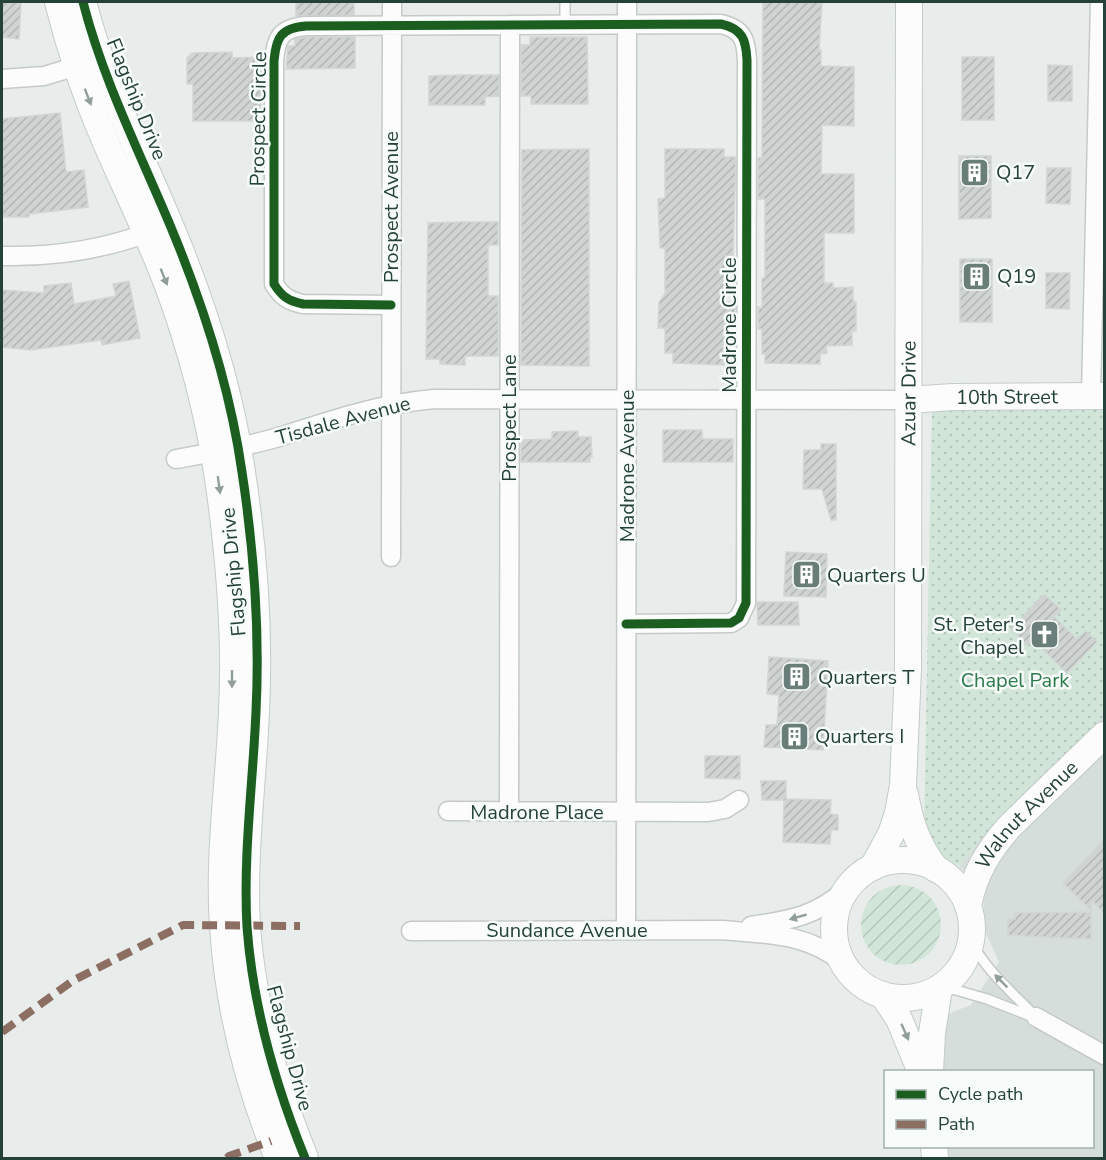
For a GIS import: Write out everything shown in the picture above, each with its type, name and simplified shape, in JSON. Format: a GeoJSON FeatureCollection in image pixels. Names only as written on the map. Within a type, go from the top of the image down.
{"type":"FeatureCollection","features":[{"type":"Feature","properties":{"kind":"street","name":"Flagship Drive"},"geometry":{"type":"LineString","coordinates":[[58,2],[77,66],[106,144],[168,285],[202,398],[226,449],[252,556],[257,648],[256,710],[246,846],[250,951],[263,1029],[271,1061],[305,1158]]}},
{"type":"Feature","properties":{"kind":"street","name":"Flagship Drive"},"geometry":{"type":"LineString","coordinates":[[83,2],[116,104],[156,193],[200,304],[218,364],[226,449],[227,549],[232,618],[232,709],[222,846],[225,950],[244,1056],[257,1101],[278,1158]]}},
{"type":"Feature","properties":{"kind":"street","name":"Prospect Avenue"},"geometry":{"type":"LineString","coordinates":[[391,557],[392,2]]}},
{"type":"Feature","properties":{"kind":"street","name":"Madrone Avenue"},"geometry":{"type":"LineString","coordinates":[[626,930],[627,2]]}},
{"type":"Feature","properties":{"kind":"street","name":"Azuar Drive"},"geometry":{"type":"LineString","coordinates":[[873,867],[891,834],[898,813],[903,785],[908,669],[909,2]]}},
{"type":"Feature","properties":{"kind":"street"},"geometry":{"type":"LineString","coordinates":[[1098,395],[1100,2]]}},
{"type":"Feature","properties":{"kind":"street","name":"Prospect Circle"},"geometry":{"type":"LineString","coordinates":[[391,305],[291,302],[274,284],[275,48],[285,30],[306,26],[627,24]]}},
{"type":"Feature","properties":{"kind":"street","name":"Madrone Circle"},"geometry":{"type":"LineString","coordinates":[[626,624],[731,623],[740,618],[746,603],[746,44],[740,33],[721,24],[627,24]]}},
{"type":"Feature","properties":{"kind":"street","name":"Prospect Lane"},"geometry":{"type":"LineString","coordinates":[[509,812],[510,25]]}},
{"type":"Feature","properties":{"kind":"street"},"geometry":{"type":"LineString","coordinates":[[2,79],[44,76],[77,66]]}},
{"type":"Feature","properties":{"kind":"street"},"geometry":{"type":"LineString","coordinates":[[2,256],[83,250],[115,244],[147,233]]}},
{"type":"Feature","properties":{"kind":"street","name":"10th Street"},"geometry":{"type":"LineString","coordinates":[[908,400],[952,397],[1098,395]]}},
{"type":"Feature","properties":{"kind":"street","name":"Tisdale Avenue"},"geometry":{"type":"LineString","coordinates":[[176,459],[279,436],[328,420],[391,404],[434,399],[908,400]]}},
{"type":"Feature","properties":{"kind":"street","name":"Walnut Avenue"},"geometry":{"type":"LineString","coordinates":[[968,906],[977,872],[994,843],[1104,735]]}},
{"type":"Feature","properties":{"kind":"street","name":"Azuar Drive"},"geometry":{"type":"LineString","coordinates":[[903,785],[916,838],[924,854],[936,869]]}},
{"type":"Feature","properties":{"kind":"street","name":"Madrone Place"},"geometry":{"type":"LineString","coordinates":[[448,811],[708,812],[725,809],[739,800]]}},
{"type":"Feature","properties":{"kind":"street"},"geometry":{"type":"LineString","coordinates":[[905,861],[921,863],[936,869],[951,879],[968,906],[972,925],[967,954],[959,969],[940,987],[921,996],[901,998],[883,995],[867,988],[842,962],[834,929],[836,912],[848,888],[858,877],[873,867],[889,862],[905,861]]}},
{"type":"Feature","properties":{"kind":"street","name":"Sundance Avenue"},"geometry":{"type":"LineString","coordinates":[[722,930],[791,919],[810,913],[825,906],[848,888]]}},
{"type":"Feature","properties":{"kind":"street","name":"Sundance Avenue"},"geometry":{"type":"LineString","coordinates":[[411,931],[722,930],[812,943],[827,950],[842,962]]}},
{"type":"Feature","properties":{"kind":"street"},"geometry":{"type":"LineString","coordinates":[[930,1070],[932,1033],[940,987]]}},
{"type":"Feature","properties":{"kind":"street"},"geometry":{"type":"LineString","coordinates":[[883,995],[899,1019],[921,1070]]}},
{"type":"Feature","properties":{"kind":"street"},"geometry":{"type":"LineString","coordinates":[[1036,1017],[1104,1055]]}},
{"type":"Feature","properties":{"kind":"lane"},"geometry":{"type":"LineString","coordinates":[[565,2],[565,25]]}},
{"type":"Feature","properties":{"kind":"lane"},"geometry":{"type":"LineString","coordinates":[[971,941],[989,969],[1036,1017]]}},
{"type":"Feature","properties":{"kind":"lane"},"geometry":{"type":"LineString","coordinates":[[940,987],[987,999],[1036,1017]]}},
{"type":"Feature","properties":{"kind":"shaded area"},"geometry":{"type":"Polygon","coordinates":[[[1104,715],[1104,1158],[929,1158],[929,1148],[1094,1148],[1094,1070],[927,1070],[921,1024],[971,1005],[999,962],[984,929],[983,891],[959,866],[980,840],[1015,809],[1104,715]]]}},
{"type":"Feature","properties":{"kind":"green space","name":"Chapel Park"},"geometry":{"type":"Polygon","coordinates":[[[1104,402],[1104,715],[1015,809],[980,840],[959,866],[938,852],[924,826],[932,404],[1104,402]]]}},
{"type":"Feature","properties":{"kind":"green space"},"geometry":{"type":"Polygon","coordinates":[[[901,885],[916,888],[929,897],[938,910],[941,925],[938,940],[929,953],[916,962],[901,965],[886,962],[873,953],[864,940],[861,925],[864,910],[873,897],[886,888],[901,885]]]}},
{"type":"Feature","properties":{"kind":"building"},"geometry":{"type":"Polygon","coordinates":[[[2,2],[21,2],[19,39],[2,37],[2,2]]]}},
{"type":"Feature","properties":{"kind":"building"},"geometry":{"type":"Polygon","coordinates":[[[296,2],[354,2],[354,15],[296,16],[296,2]]]}},
{"type":"Feature","properties":{"kind":"building"},"geometry":{"type":"Polygon","coordinates":[[[763,2],[822,2],[819,50],[821,50],[821,66],[854,67],[854,126],[822,125],[821,174],[854,174],[854,233],[824,233],[824,283],[833,283],[833,288],[853,287],[853,301],[856,302],[856,331],[852,331],[852,345],[826,346],[827,353],[820,354],[820,364],[765,363],[765,353],[762,354],[762,329],[758,329],[758,307],[762,308],[762,278],[765,278],[765,199],[758,199],[758,158],[762,158],[763,2]]]}},
{"type":"Feature","properties":{"kind":"building"},"geometry":{"type":"Polygon","coordinates":[[[355,37],[355,68],[286,69],[288,46],[295,46],[295,39],[355,37]]]}},
{"type":"Feature","properties":{"kind":"building"},"geometry":{"type":"Polygon","coordinates":[[[530,37],[587,37],[588,104],[531,104],[531,96],[521,96],[521,45],[530,45],[530,37]]]}},
{"type":"Feature","properties":{"kind":"building"},"geometry":{"type":"Polygon","coordinates":[[[232,52],[232,58],[261,57],[261,111],[254,112],[254,121],[193,121],[193,84],[187,84],[187,58],[192,53],[232,52]]]}},
{"type":"Feature","properties":{"kind":"building"},"geometry":{"type":"Polygon","coordinates":[[[962,57],[994,57],[994,120],[962,120],[962,57]]]}},
{"type":"Feature","properties":{"kind":"building"},"geometry":{"type":"Polygon","coordinates":[[[1048,65],[1072,66],[1072,101],[1048,101],[1048,65]]]}},
{"type":"Feature","properties":{"kind":"building"},"geometry":{"type":"Polygon","coordinates":[[[499,75],[499,96],[485,97],[485,105],[429,105],[429,76],[499,75]]]}},
{"type":"Feature","properties":{"kind":"building"},"geometry":{"type":"Polygon","coordinates":[[[60,113],[66,172],[84,170],[88,207],[29,214],[29,217],[2,217],[2,119],[60,113]]]}},
{"type":"Feature","properties":{"kind":"building"},"geometry":{"type":"Polygon","coordinates":[[[589,149],[589,366],[521,365],[522,150],[589,149]]]}},
{"type":"Feature","properties":{"kind":"building"},"geometry":{"type":"Polygon","coordinates":[[[665,149],[724,149],[724,157],[736,157],[733,256],[725,255],[725,302],[732,302],[732,306],[735,306],[735,329],[725,329],[726,365],[673,363],[673,353],[665,353],[665,328],[658,328],[659,302],[665,294],[665,248],[660,248],[658,199],[665,198],[665,149]]]}},
{"type":"Feature","properties":{"kind":"building"},"geometry":{"type":"Polygon","coordinates":[[[959,156],[991,156],[991,218],[959,219],[959,156]]]}},
{"type":"Feature","properties":{"kind":"building"},"geometry":{"type":"Polygon","coordinates":[[[1047,168],[1071,168],[1070,204],[1046,203],[1047,168]]]}},
{"type":"Feature","properties":{"kind":"building"},"geometry":{"type":"Polygon","coordinates":[[[498,222],[498,245],[488,245],[488,296],[498,296],[498,356],[465,356],[465,365],[440,364],[440,359],[426,359],[428,223],[498,222]]]}},
{"type":"Feature","properties":{"kind":"building"},"geometry":{"type":"Polygon","coordinates":[[[960,259],[992,259],[992,322],[960,322],[960,259]]]}},
{"type":"Feature","properties":{"kind":"building"},"geometry":{"type":"Polygon","coordinates":[[[1046,273],[1070,273],[1069,309],[1046,308],[1046,273]]]}},
{"type":"Feature","properties":{"kind":"building"},"geometry":{"type":"Polygon","coordinates":[[[129,281],[140,338],[102,345],[101,340],[31,350],[2,347],[2,290],[44,293],[44,286],[71,283],[74,304],[116,296],[113,284],[129,281]]]}},
{"type":"Feature","properties":{"kind":"building"},"geometry":{"type":"Polygon","coordinates":[[[663,430],[702,430],[702,439],[733,439],[733,462],[663,462],[663,430]]]}},
{"type":"Feature","properties":{"kind":"building"},"geometry":{"type":"Polygon","coordinates":[[[578,431],[578,437],[591,437],[590,462],[521,462],[521,440],[552,439],[552,432],[578,431]]]}},
{"type":"Feature","properties":{"kind":"building"},"geometry":{"type":"Polygon","coordinates":[[[821,444],[836,444],[836,520],[831,520],[822,489],[803,489],[804,450],[821,450],[821,444]]]}},
{"type":"Feature","properties":{"kind":"building","name":"Quarters U"},"geometry":{"type":"Polygon","coordinates":[[[786,552],[827,554],[826,597],[784,596],[786,552]]]}},
{"type":"Feature","properties":{"kind":"building","name":"St. Peter's Chapel"},"geometry":{"type":"Polygon","coordinates":[[[1044,594],[1061,610],[1054,617],[1077,639],[1086,631],[1097,642],[1067,673],[1033,640],[1027,645],[1011,629],[1044,594]]]}},
{"type":"Feature","properties":{"kind":"building"},"geometry":{"type":"Polygon","coordinates":[[[757,602],[798,602],[799,625],[758,625],[757,602]]]}},
{"type":"Feature","properties":{"kind":"building"},"geometry":{"type":"Polygon","coordinates":[[[769,657],[828,661],[823,750],[764,747],[766,725],[777,725],[779,695],[767,694],[769,657]]]}},
{"type":"Feature","properties":{"kind":"building"},"geometry":{"type":"Polygon","coordinates":[[[705,756],[740,756],[740,779],[705,778],[705,756]]]}},
{"type":"Feature","properties":{"kind":"building"},"geometry":{"type":"Polygon","coordinates":[[[761,781],[786,781],[786,799],[831,800],[830,814],[838,815],[838,830],[831,830],[830,844],[783,842],[784,800],[762,800],[761,781]]]}},
{"type":"Feature","properties":{"kind":"building"},"geometry":{"type":"Polygon","coordinates":[[[1104,840],[1104,913],[1091,900],[1091,910],[1063,883],[1104,840]]]}},
{"type":"Feature","properties":{"kind":"building"},"geometry":{"type":"Polygon","coordinates":[[[1091,912],[1091,939],[1008,935],[1008,919],[1015,919],[1014,913],[1091,912]]]}},
{"type":"Feature","properties":{"kind":"marked path"},"geometry":{"type":"LineString","coordinates":[[2,1032],[74,980],[183,925],[300,926]]}},
{"type":"Feature","properties":{"kind":"marked path"},"geometry":{"type":"LineString","coordinates":[[227,1158],[271,1141]]}},
{"type":"Feature","properties":{"kind":"cycle path"},"geometry":{"type":"LineString","coordinates":[[83,2],[111,87],[170,225],[204,315],[223,377],[237,440],[253,561],[257,651],[256,711],[246,873],[247,927],[254,986],[267,1045],[284,1102],[305,1158]]}},
{"type":"Feature","properties":{"kind":"cycle path"},"geometry":{"type":"LineString","coordinates":[[391,305],[303,304],[286,298],[274,284],[274,61],[276,46],[281,35],[291,29],[306,26],[721,24],[739,32],[746,47],[747,60],[746,603],[739,618],[731,623],[626,624]]}},
{"type":"Feature","properties":{"kind":"place","name":"Q17"},"geometry":{"type":"Point","coordinates":[975,172]}},
{"type":"Feature","properties":{"kind":"place","name":"Q19"},"geometry":{"type":"Point","coordinates":[976,276]}},
{"type":"Feature","properties":{"kind":"place","name":"Quarters U"},"geometry":{"type":"Point","coordinates":[806,575]}},
{"type":"Feature","properties":{"kind":"place","name":"St. Peter's Chapel"},"geometry":{"type":"Point","coordinates":[1045,635]}},
{"type":"Feature","properties":{"kind":"place","name":"Quarters T"},"geometry":{"type":"Point","coordinates":[797,677]}},
{"type":"Feature","properties":{"kind":"place","name":"Quarters I"},"geometry":{"type":"Point","coordinates":[794,736]}}]}
